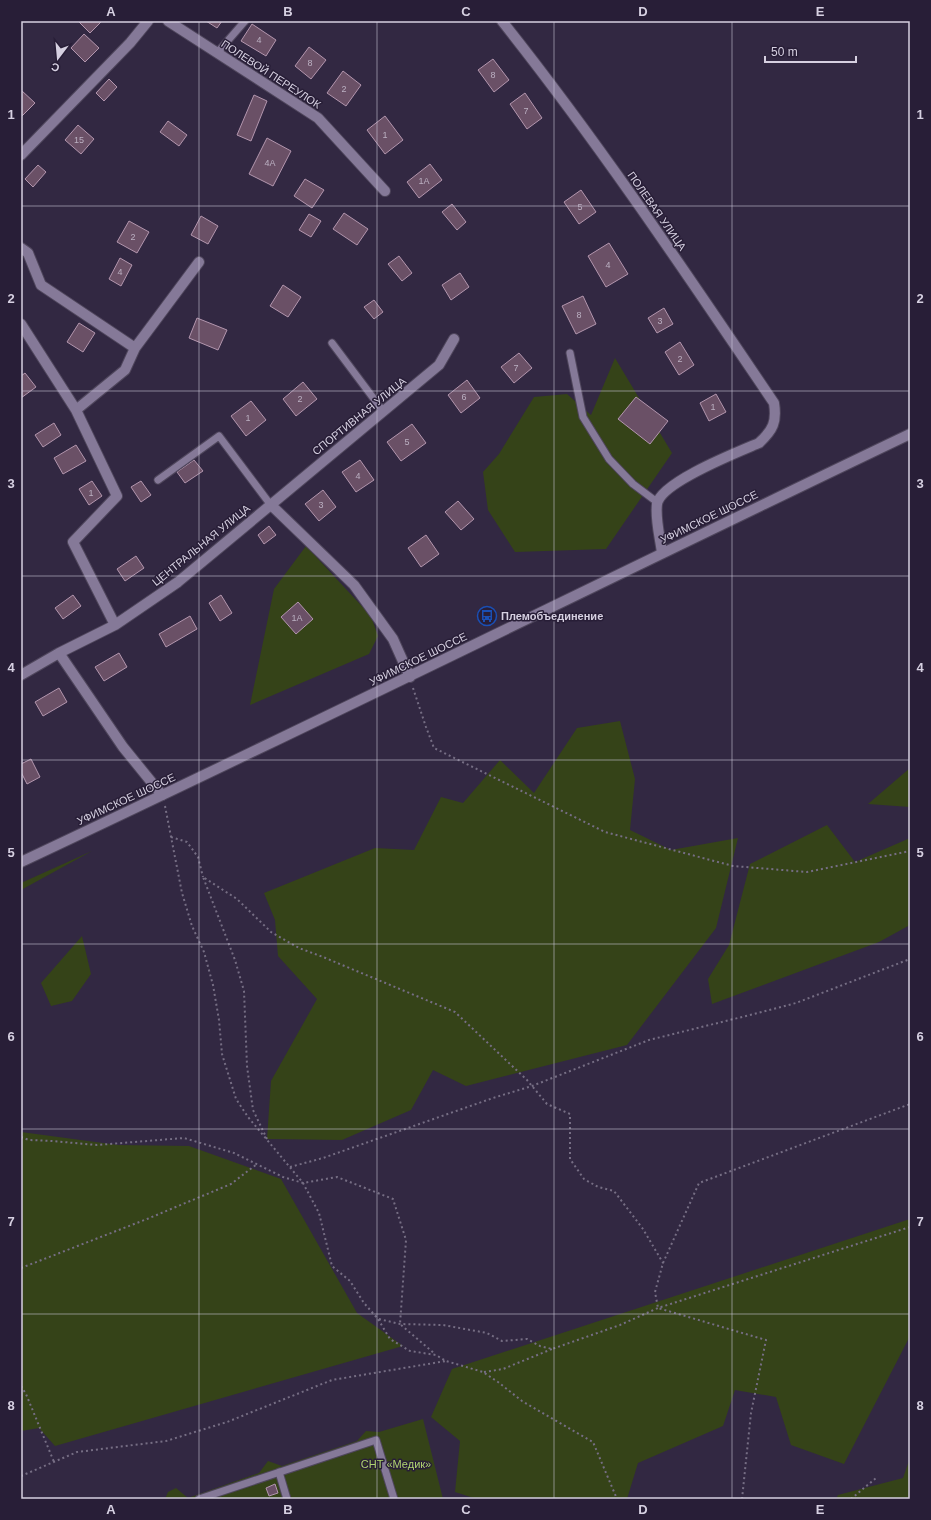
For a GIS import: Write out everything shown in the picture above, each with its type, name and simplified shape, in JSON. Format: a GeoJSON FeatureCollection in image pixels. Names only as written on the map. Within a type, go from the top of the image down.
{"type":"FeatureCollection","features":[{"type":"Feature","properties":{"kind":"street"},"geometry":{"type":"LineString","coordinates":[[21,155],[130,44],[148,21]]}},
{"type":"Feature","properties":{"kind":"street","name":"ПОЛЕВОЙ ПЕРЕУЛОК"},"geometry":{"type":"LineString","coordinates":[[168,21],[318,118],[385,191]]}},
{"type":"Feature","properties":{"kind":"street","name":"ПОЛЕВАЯ УЛИЦА"},"geometry":{"type":"LineString","coordinates":[[502,21],[540,70],[660,234],[774,403],[776,413],[775,423],[768,434],[759,443],[685,477],[669,488],[657,502]]}},
{"type":"Feature","properties":{"kind":"street"},"geometry":{"type":"LineString","coordinates":[[21,248],[28,253],[41,285],[135,348]]}},
{"type":"Feature","properties":{"kind":"street"},"geometry":{"type":"LineString","coordinates":[[76,410],[125,370],[135,348],[199,262]]}},
{"type":"Feature","properties":{"kind":"street"},"geometry":{"type":"LineString","coordinates":[[21,324],[76,410],[117,496],[73,542],[115,625]]}},
{"type":"Feature","properties":{"kind":"street","name":"СПОРТИВНАЯ УЛИЦА"},"geometry":{"type":"LineString","coordinates":[[270,504],[439,365],[454,339]]}},
{"type":"Feature","properties":{"kind":"street","name":"УФИМСКОЕ ШОССЕ"},"geometry":{"type":"LineString","coordinates":[[21,862],[410,677],[662,553],[910,434]]}},
{"type":"Feature","properties":{"kind":"street"},"geometry":{"type":"LineString","coordinates":[[657,502],[657,522],[662,553]]}},
{"type":"Feature","properties":{"kind":"street"},"geometry":{"type":"LineString","coordinates":[[270,504],[354,585],[393,639],[410,677]]}},
{"type":"Feature","properties":{"kind":"street","name":"ЦЕНТРАЛЬНАЯ УЛИЦА"},"geometry":{"type":"LineString","coordinates":[[21,674],[115,625],[178,582],[270,504]]}},
{"type":"Feature","properties":{"kind":"street"},"geometry":{"type":"LineString","coordinates":[[59,653],[123,747],[162,795]]}},
{"type":"Feature","properties":{"kind":"lane"},"geometry":{"type":"LineString","coordinates":[[217,53],[245,21]]}},
{"type":"Feature","properties":{"kind":"lane"},"geometry":{"type":"LineString","coordinates":[[332,343],[383,411]]}},
{"type":"Feature","properties":{"kind":"lane"},"geometry":{"type":"LineString","coordinates":[[570,353],[583,417],[609,459],[633,484],[657,502]]}},
{"type":"Feature","properties":{"kind":"lane"},"geometry":{"type":"LineString","coordinates":[[158,480],[219,436],[270,504]]}},
{"type":"Feature","properties":{"kind":"lane"},"geometry":{"type":"LineString","coordinates":[[199,1499],[376,1440],[394,1499]]}},
{"type":"Feature","properties":{"kind":"lane"},"geometry":{"type":"LineString","coordinates":[[279,1472],[287,1499]]}},
{"type":"Feature","properties":{"kind":"path"},"geometry":{"type":"LineString","coordinates":[[410,677],[434,748],[605,832],[733,866],[807,872],[910,851]]}},
{"type":"Feature","properties":{"kind":"path"},"geometry":{"type":"LineString","coordinates":[[162,795],[182,893],[192,926],[204,952],[213,985],[219,1020],[222,1054],[236,1099],[248,1117],[303,1182],[319,1213],[332,1266],[350,1281],[378,1319],[390,1339],[410,1351],[436,1355]]}},
{"type":"Feature","properties":{"kind":"path"},"geometry":{"type":"LineString","coordinates":[[171,837],[187,842],[198,857],[203,877],[235,960],[244,991],[247,1066],[253,1110],[267,1139]]}},
{"type":"Feature","properties":{"kind":"path"},"geometry":{"type":"LineString","coordinates":[[203,877],[237,899],[271,932],[299,948],[454,1012],[532,1086],[547,1104],[570,1114],[570,1159],[584,1179],[598,1187],[614,1191],[643,1229],[663,1263]]}},
{"type":"Feature","properties":{"kind":"path"},"geometry":{"type":"LineString","coordinates":[[290,1167],[323,1158],[466,1107],[532,1086],[649,1040],[796,1003],[910,959]]}},
{"type":"Feature","properties":{"kind":"path"},"geometry":{"type":"LineString","coordinates":[[658,1308],[655,1292],[663,1263],[699,1183],[910,1104]]}},
{"type":"Feature","properties":{"kind":"path"},"geometry":{"type":"LineString","coordinates":[[21,1137],[30,1140],[97,1145],[184,1138],[234,1153],[283,1177],[303,1182],[337,1177],[393,1199],[406,1240],[400,1324]]}},
{"type":"Feature","properties":{"kind":"path"},"geometry":{"type":"LineString","coordinates":[[21,1268],[147,1219],[231,1184],[257,1164]]}},
{"type":"Feature","properties":{"kind":"path"},"geometry":{"type":"LineString","coordinates":[[483,1372],[503,1369],[552,1349],[620,1325],[658,1308],[910,1227]]}},
{"type":"Feature","properties":{"kind":"path"},"geometry":{"type":"LineString","coordinates":[[658,1308],[766,1340],[751,1413],[742,1499]]}},
{"type":"Feature","properties":{"kind":"path"},"geometry":{"type":"LineString","coordinates":[[378,1319],[400,1324],[443,1325],[487,1333],[502,1341],[527,1339],[540,1346],[552,1349]]}},
{"type":"Feature","properties":{"kind":"path"},"geometry":{"type":"LineString","coordinates":[[400,1324],[436,1355],[446,1361],[483,1372],[498,1382],[522,1402],[593,1442],[617,1499]]}},
{"type":"Feature","properties":{"kind":"path"},"geometry":{"type":"LineString","coordinates":[[21,1476],[77,1452],[166,1441],[227,1422],[332,1380],[446,1361]]}},
{"type":"Feature","properties":{"kind":"path"},"geometry":{"type":"LineString","coordinates":[[21,1386],[26,1394],[54,1462]]}},
{"type":"Feature","properties":{"kind":"path"},"geometry":{"type":"LineString","coordinates":[[851,1499],[876,1478]]}},
{"type":"Feature","properties":{"kind":"green space"},"geometry":{"type":"Polygon","coordinates":[[[615,358],[672,453],[606,549],[515,552],[488,510],[483,472],[499,454],[534,397],[567,394],[591,415],[615,358]]]}},
{"type":"Feature","properties":{"kind":"green space"},"geometry":{"type":"Polygon","coordinates":[[[306,546],[371,616],[378,636],[369,654],[250,705],[274,589],[306,546]]]}},
{"type":"Feature","properties":{"kind":"green space"},"geometry":{"type":"Polygon","coordinates":[[[620,721],[635,779],[630,830],[671,850],[738,838],[716,928],[627,1045],[466,1086],[433,1070],[411,1110],[342,1140],[267,1139],[271,1081],[317,999],[278,956],[275,920],[264,893],[375,848],[414,850],[441,797],[463,803],[500,760],[534,793],[577,728],[620,721]]]}},
{"type":"Feature","properties":{"kind":"green space"},"geometry":{"type":"Polygon","coordinates":[[[910,768],[910,807],[868,804],[910,768]]]}},
{"type":"Feature","properties":{"kind":"green space"},"geometry":{"type":"Polygon","coordinates":[[[827,825],[855,862],[910,838],[910,925],[879,942],[712,1004],[708,979],[729,945],[750,864],[827,825]]]}},
{"type":"Feature","properties":{"kind":"green space"},"geometry":{"type":"Polygon","coordinates":[[[92,851],[21,890],[21,883],[92,851]]]}},
{"type":"Feature","properties":{"kind":"green space"},"geometry":{"type":"Polygon","coordinates":[[[82,936],[91,974],[72,1001],[51,1006],[41,983],[82,936]]]}},
{"type":"Feature","properties":{"kind":"green space"},"geometry":{"type":"Polygon","coordinates":[[[21,1132],[118,1145],[189,1146],[281,1179],[357,1313],[403,1346],[55,1446],[39,1428],[21,1431],[21,1132]]]}},
{"type":"Feature","properties":{"kind":"green space"},"geometry":{"type":"Polygon","coordinates":[[[910,1219],[910,1336],[844,1464],[791,1445],[776,1397],[735,1390],[723,1426],[638,1463],[627,1499],[477,1499],[455,1492],[460,1441],[431,1417],[452,1369],[910,1219]]]}},
{"type":"Feature","properties":{"kind":"green space","name":"СНТ «Медик»"},"geometry":{"type":"Polygon","coordinates":[[[423,1419],[443,1499],[165,1499],[168,1492],[176,1488],[188,1498],[259,1473],[268,1461],[282,1466],[357,1441],[366,1431],[379,1432],[423,1419]]]}},
{"type":"Feature","properties":{"kind":"green space"},"geometry":{"type":"Polygon","coordinates":[[[910,1458],[910,1499],[836,1499],[838,1495],[903,1478],[910,1458]]]}},
{"type":"Feature","properties":{"kind":"building"},"geometry":{"type":"Polygon","coordinates":[[[78,21],[102,21],[90,33],[78,21]]]}},
{"type":"Feature","properties":{"kind":"building"},"geometry":{"type":"Polygon","coordinates":[[[206,21],[222,21],[217,28],[206,21]]]}},
{"type":"Feature","properties":{"kind":"building"},"geometry":{"type":"Polygon","coordinates":[[[252,24],[276,40],[266,56],[241,41],[252,24]]]}},
{"type":"Feature","properties":{"kind":"building"},"geometry":{"type":"Polygon","coordinates":[[[84,34],[99,48],[85,62],[71,48],[84,34]]]}},
{"type":"Feature","properties":{"kind":"building"},"geometry":{"type":"Polygon","coordinates":[[[309,47],[326,60],[311,79],[295,66],[309,47]]]}},
{"type":"Feature","properties":{"kind":"building"},"geometry":{"type":"Polygon","coordinates":[[[493,59],[509,80],[494,92],[478,70],[493,59]]]}},
{"type":"Feature","properties":{"kind":"building"},"geometry":{"type":"Polygon","coordinates":[[[343,71],[361,85],[346,106],[327,93],[343,71]]]}},
{"type":"Feature","properties":{"kind":"building"},"geometry":{"type":"Polygon","coordinates":[[[109,79],[117,87],[104,101],[96,93],[109,79]]]}},
{"type":"Feature","properties":{"kind":"building"},"geometry":{"type":"Polygon","coordinates":[[[21,90],[35,103],[21,117],[21,90]]]}},
{"type":"Feature","properties":{"kind":"building"},"geometry":{"type":"Polygon","coordinates":[[[525,93],[542,118],[527,129],[510,104],[525,93]]]}},
{"type":"Feature","properties":{"kind":"building"},"geometry":{"type":"Polygon","coordinates":[[[254,95],[267,101],[251,141],[237,135],[254,95]]]}},
{"type":"Feature","properties":{"kind":"building"},"geometry":{"type":"Polygon","coordinates":[[[385,116],[403,140],[385,154],[367,130],[385,116]]]}},
{"type":"Feature","properties":{"kind":"building"},"geometry":{"type":"Polygon","coordinates":[[[168,121],[187,135],[179,146],[160,132],[168,121]]]}},
{"type":"Feature","properties":{"kind":"building"},"geometry":{"type":"Polygon","coordinates":[[[78,125],[94,139],[81,154],[65,140],[78,125]]]}},
{"type":"Feature","properties":{"kind":"building"},"geometry":{"type":"Polygon","coordinates":[[[267,138],[291,151],[273,186],[249,174],[267,138]]]}},
{"type":"Feature","properties":{"kind":"building"},"geometry":{"type":"Polygon","coordinates":[[[430,164],[442,180],[419,198],[407,182],[430,164]]]}},
{"type":"Feature","properties":{"kind":"building"},"geometry":{"type":"Polygon","coordinates":[[[38,165],[46,172],[33,187],[25,179],[38,165]]]}},
{"type":"Feature","properties":{"kind":"building"},"geometry":{"type":"Polygon","coordinates":[[[305,179],[324,190],[312,208],[294,196],[305,179]]]}},
{"type":"Feature","properties":{"kind":"building"},"geometry":{"type":"Polygon","coordinates":[[[581,190],[596,212],[579,224],[564,202],[581,190]]]}},
{"type":"Feature","properties":{"kind":"building"},"geometry":{"type":"Polygon","coordinates":[[[452,204],[466,222],[457,230],[442,212],[452,204]]]}},
{"type":"Feature","properties":{"kind":"building"},"geometry":{"type":"Polygon","coordinates":[[[344,213],[368,229],[357,245],[333,229],[344,213]]]}},
{"type":"Feature","properties":{"kind":"building"},"geometry":{"type":"Polygon","coordinates":[[[309,214],[321,221],[311,237],[299,230],[309,214]]]}},
{"type":"Feature","properties":{"kind":"building"},"geometry":{"type":"Polygon","coordinates":[[[201,216],[218,226],[208,244],[191,235],[201,216]]]}},
{"type":"Feature","properties":{"kind":"building"},"geometry":{"type":"Polygon","coordinates":[[[129,221],[149,232],[137,253],[117,242],[129,221]]]}},
{"type":"Feature","properties":{"kind":"building"},"geometry":{"type":"Polygon","coordinates":[[[609,243],[628,274],[606,287],[588,256],[609,243]]]}},
{"type":"Feature","properties":{"kind":"building"},"geometry":{"type":"Polygon","coordinates":[[[399,256],[412,273],[402,281],[388,264],[399,256]]]}},
{"type":"Feature","properties":{"kind":"building"},"geometry":{"type":"Polygon","coordinates":[[[120,258],[132,265],[121,286],[109,279],[120,258]]]}},
{"type":"Feature","properties":{"kind":"building"},"geometry":{"type":"Polygon","coordinates":[[[460,273],[469,287],[451,300],[442,285],[460,273]]]}},
{"type":"Feature","properties":{"kind":"building"},"geometry":{"type":"Polygon","coordinates":[[[283,285],[301,297],[288,317],[270,306],[283,285]]]}},
{"type":"Feature","properties":{"kind":"building"},"geometry":{"type":"Polygon","coordinates":[[[583,296],[596,324],[576,334],[562,306],[583,296]]]}},
{"type":"Feature","properties":{"kind":"building"},"geometry":{"type":"Polygon","coordinates":[[[374,300],[383,312],[374,319],[364,307],[374,300]]]}},
{"type":"Feature","properties":{"kind":"building"},"geometry":{"type":"Polygon","coordinates":[[[664,308],[673,324],[657,333],[648,318],[664,308]]]}},
{"type":"Feature","properties":{"kind":"building"},"geometry":{"type":"Polygon","coordinates":[[[197,318],[227,330],[218,350],[189,338],[197,318]]]}},
{"type":"Feature","properties":{"kind":"building"},"geometry":{"type":"Polygon","coordinates":[[[79,323],[95,333],[83,352],[67,342],[79,323]]]}},
{"type":"Feature","properties":{"kind":"building"},"geometry":{"type":"Polygon","coordinates":[[[680,342],[694,365],[679,375],[665,352],[680,342]]]}},
{"type":"Feature","properties":{"kind":"building"},"geometry":{"type":"Polygon","coordinates":[[[519,353],[532,368],[514,383],[501,367],[519,353]]]}},
{"type":"Feature","properties":{"kind":"building"},"geometry":{"type":"Polygon","coordinates":[[[25,373],[36,387],[21,398],[21,376],[25,373]]]}},
{"type":"Feature","properties":{"kind":"building"},"geometry":{"type":"Polygon","coordinates":[[[467,380],[480,398],[461,413],[448,395],[467,380]]]}},
{"type":"Feature","properties":{"kind":"building"},"geometry":{"type":"Polygon","coordinates":[[[303,382],[317,399],[296,416],[283,399],[303,382]]]}},
{"type":"Feature","properties":{"kind":"building"},"geometry":{"type":"Polygon","coordinates":[[[716,394],[726,412],[709,421],[700,403],[716,394]]]}},
{"type":"Feature","properties":{"kind":"building"},"geometry":{"type":"Polygon","coordinates":[[[636,397],[668,421],[650,444],[618,419],[636,397]]]}},
{"type":"Feature","properties":{"kind":"building"},"geometry":{"type":"Polygon","coordinates":[[[251,401],[266,420],[246,436],[231,416],[251,401]]]}},
{"type":"Feature","properties":{"kind":"building"},"geometry":{"type":"Polygon","coordinates":[[[54,423],[61,435],[43,447],[35,435],[54,423]]]}},
{"type":"Feature","properties":{"kind":"building"},"geometry":{"type":"Polygon","coordinates":[[[412,424],[426,443],[401,461],[387,442],[412,424]]]}},
{"type":"Feature","properties":{"kind":"building"},"geometry":{"type":"Polygon","coordinates":[[[76,445],[86,461],[63,474],[54,458],[76,445]]]}},
{"type":"Feature","properties":{"kind":"building"},"geometry":{"type":"Polygon","coordinates":[[[194,460],[203,471],[185,483],[177,472],[194,460]]]}},
{"type":"Feature","properties":{"kind":"building"},"geometry":{"type":"Polygon","coordinates":[[[360,460],[374,480],[356,492],[342,472],[360,460]]]}},
{"type":"Feature","properties":{"kind":"building"},"geometry":{"type":"Polygon","coordinates":[[[92,481],[102,496],[89,505],[79,489],[92,481]]]}},
{"type":"Feature","properties":{"kind":"building"},"geometry":{"type":"Polygon","coordinates":[[[141,481],[151,495],[141,502],[131,487],[141,481]]]}},
{"type":"Feature","properties":{"kind":"building"},"geometry":{"type":"Polygon","coordinates":[[[323,490],[336,507],[319,521],[305,504],[323,490]]]}},
{"type":"Feature","properties":{"kind":"building"},"geometry":{"type":"Polygon","coordinates":[[[458,501],[474,519],[461,530],[445,512],[458,501]]]}},
{"type":"Feature","properties":{"kind":"building"},"geometry":{"type":"Polygon","coordinates":[[[269,526],[276,535],[264,544],[258,535],[269,526]]]}},
{"type":"Feature","properties":{"kind":"building"},"geometry":{"type":"Polygon","coordinates":[[[426,535],[439,554],[421,567],[408,548],[426,535]]]}},
{"type":"Feature","properties":{"kind":"building"},"geometry":{"type":"Polygon","coordinates":[[[136,556],[144,568],[125,581],[117,569],[136,556]]]}},
{"type":"Feature","properties":{"kind":"building"},"geometry":{"type":"Polygon","coordinates":[[[73,595],[81,606],[63,619],[55,608],[73,595]]]}},
{"type":"Feature","properties":{"kind":"building"},"geometry":{"type":"Polygon","coordinates":[[[221,595],[232,613],[220,621],[209,603],[221,595]]]}},
{"type":"Feature","properties":{"kind":"building"},"geometry":{"type":"Polygon","coordinates":[[[298,602],[313,619],[296,634],[281,617],[298,602]]]}},
{"type":"Feature","properties":{"kind":"building"},"geometry":{"type":"Polygon","coordinates":[[[190,616],[197,629],[166,647],[159,634],[190,616]]]}},
{"type":"Feature","properties":{"kind":"building"},"geometry":{"type":"Polygon","coordinates":[[[119,653],[127,667],[104,681],[95,667],[119,653]]]}},
{"type":"Feature","properties":{"kind":"building"},"geometry":{"type":"Polygon","coordinates":[[[59,688],[67,702],[43,716],[35,702],[59,688]]]}},
{"type":"Feature","properties":{"kind":"building"},"geometry":{"type":"Polygon","coordinates":[[[31,759],[40,777],[27,784],[21,772],[21,764],[31,759]]]}},
{"type":"Feature","properties":{"kind":"building"},"geometry":{"type":"Polygon","coordinates":[[[275,1484],[278,1493],[269,1496],[266,1488],[275,1484]]]}},
{"type":"Feature","properties":{"kind":"place","name":"Племобъединение"},"geometry":{"type":"Point","coordinates":[487,616]}}]}
